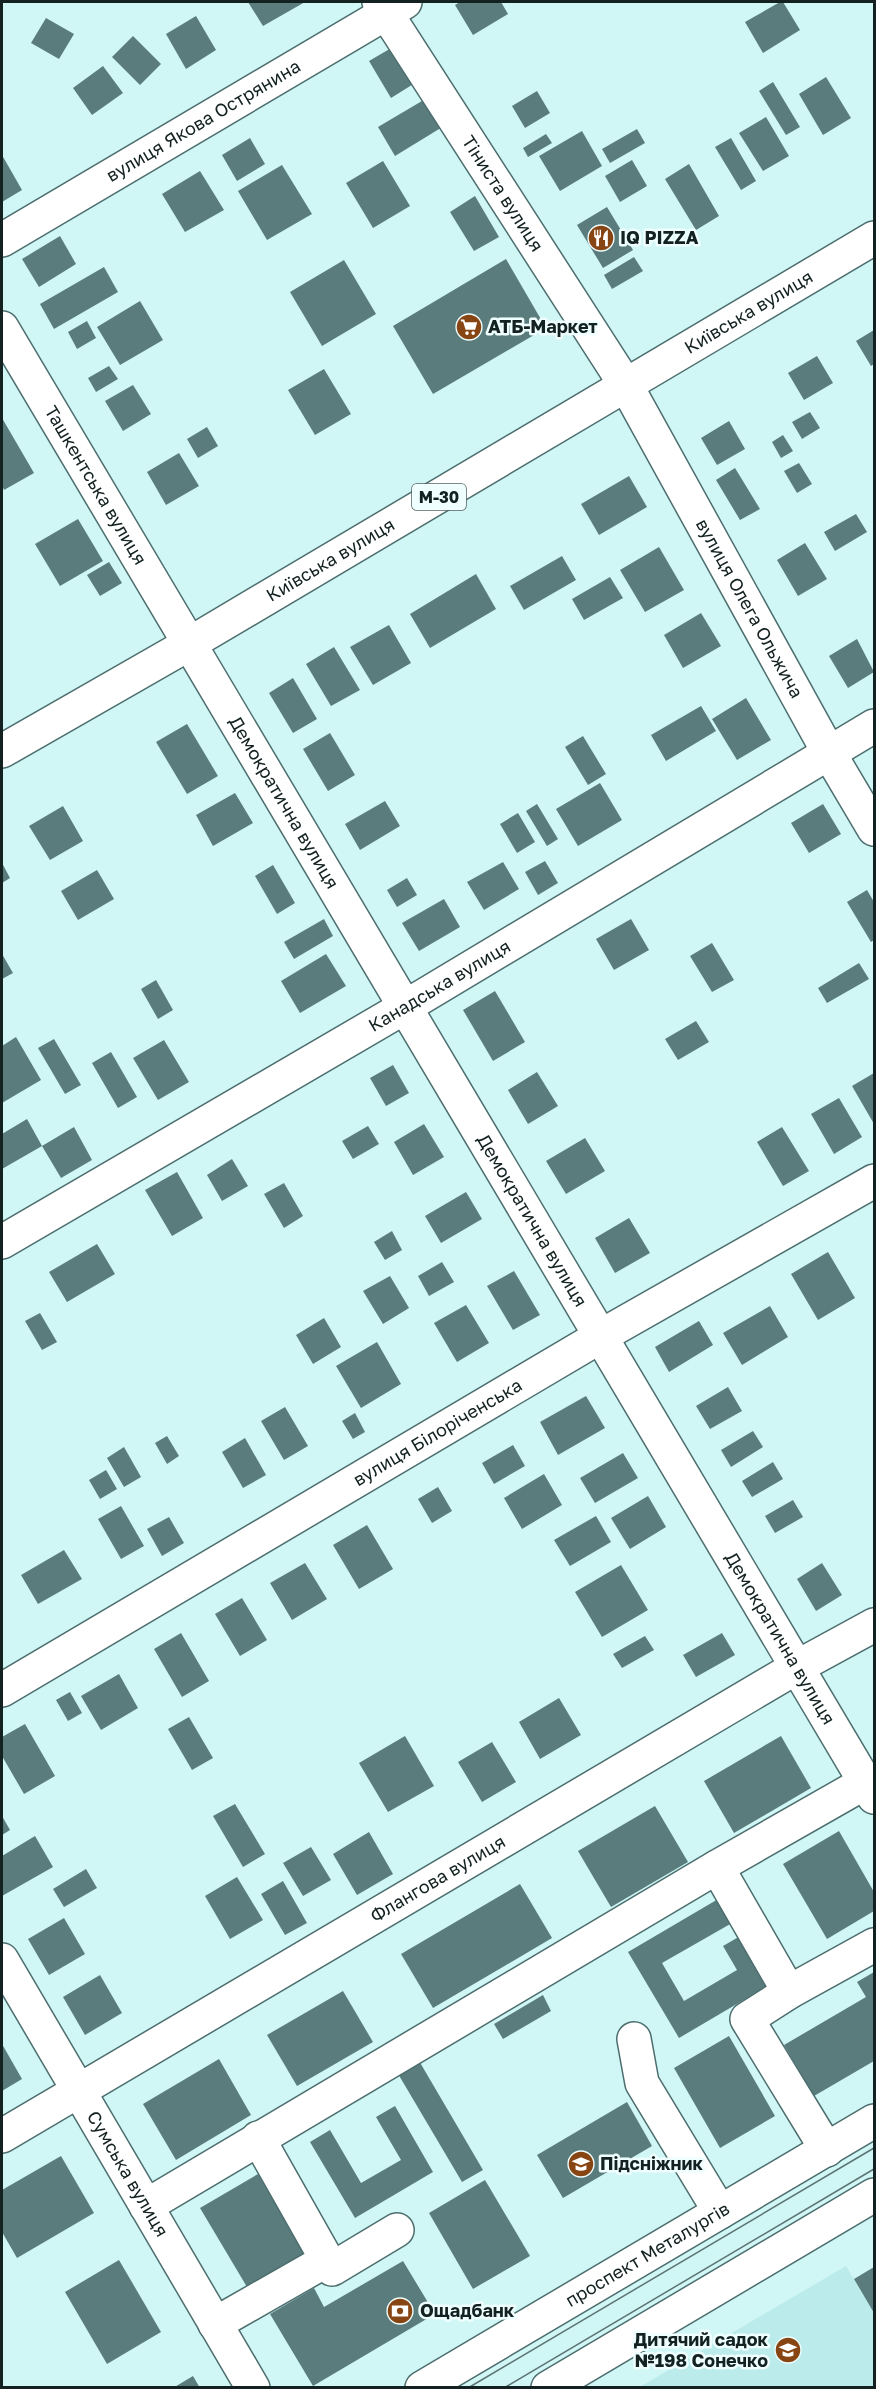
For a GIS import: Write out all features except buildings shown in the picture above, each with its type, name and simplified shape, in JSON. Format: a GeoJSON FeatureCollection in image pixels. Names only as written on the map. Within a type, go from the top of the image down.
{"type":"FeatureCollection","features":[{"type":"Feature","properties":{"kind":"main road","name":"вулиця Якова Острянина"},"geometry":{"type":"LineString","coordinates":[[2,240],[389,6]]}},
{"type":"Feature","properties":{"kind":"main road","name":"Тіниста вулиця"},"geometry":{"type":"LineString","coordinates":[[389,6],[627,387]]}},
{"type":"Feature","properties":{"kind":"main road","name":"Київська вулиця"},"geometry":{"type":"LineString","coordinates":[[2,751],[627,387],[874,238]]}},
{"type":"Feature","properties":{"kind":"main road","name":"Ташкентська вулиця"},"geometry":{"type":"LineString","coordinates":[[2,328],[189,644]]}},
{"type":"Feature","properties":{"kind":"main road","name":"вулиця Олега Ольжича"},"geometry":{"type":"LineString","coordinates":[[627,387],[829,753],[874,829]]}},
{"type":"Feature","properties":{"kind":"main road","name":"Демократична вулиця"},"geometry":{"type":"LineString","coordinates":[[189,644],[870,1790]]}},
{"type":"Feature","properties":{"kind":"main road","name":"Канадська вулиця"},"geometry":{"type":"LineString","coordinates":[[2,1242],[405,1008],[874,726]]}},
{"type":"Feature","properties":{"kind":"main road","name":"вулиця Білоріченська"},"geometry":{"type":"LineString","coordinates":[[2,1690],[601,1336],[874,1181]]}},
{"type":"Feature","properties":{"kind":"main road","name":"Флангова вулиця"},"geometry":{"type":"LineString","coordinates":[[2,2136],[797,1667],[874,1625]]}},
{"type":"Feature","properties":{"kind":"main road"},"geometry":{"type":"LineString","coordinates":[[146,2206],[717,1867],[870,1790]]}},
{"type":"Feature","properties":{"kind":"main road"},"geometry":{"type":"LineString","coordinates":[[717,1867],[789,1992]]}},
{"type":"Feature","properties":{"kind":"main road"},"geometry":{"type":"LineString","coordinates":[[827,2150],[747,2019],[789,1992],[874,1945]]}},
{"type":"Feature","properties":{"kind":"main road","name":"Сумська вулиця"},"geometry":{"type":"LineString","coordinates":[[2,1960],[253,2388]]}},
{"type":"Feature","properties":{"kind":"main road"},"geometry":{"type":"LineString","coordinates":[[634,2039],[642,2082],[720,2212]]}},
{"type":"Feature","properties":{"kind":"main road","name":"проспект Металургів"},"geometry":{"type":"LineString","coordinates":[[422,2388],[874,2121]]}},
{"type":"Feature","properties":{"kind":"main road"},"geometry":{"type":"LineString","coordinates":[[258,2138],[332,2269],[397,2230]]}},
{"type":"Feature","properties":{"kind":"main road"},"geometry":{"type":"LineString","coordinates":[[548,2388],[874,2195]]}},
{"type":"Feature","properties":{"kind":"main road"},"geometry":{"type":"LineString","coordinates":[[215,2324],[327,2260]]}},
{"type":"Feature","properties":{"kind":"shaded area","name":"Дитячий садок №198 Сонечко"},"geometry":{"type":"Polygon","coordinates":[[[846,2266],[874,2313],[874,2387],[638,2388],[846,2266]]]}},
{"type":"Feature","properties":{"kind":"tram line"},"geometry":{"type":"LineString","coordinates":[[468,2388],[874,2148]]}},
{"type":"Feature","properties":{"kind":"tram line"},"geometry":{"type":"LineString","coordinates":[[504,2388],[874,2169]]}},
{"type":"Feature","properties":{"kind":"place","name":"IQ PIZZA"},"geometry":{"type":"Point","coordinates":[601,238]}},
{"type":"Feature","properties":{"kind":"place","name":"АТБ-Маркет"},"geometry":{"type":"Point","coordinates":[469,327]}},
{"type":"Feature","properties":{"kind":"place","name":"Підсніжник"},"geometry":{"type":"Point","coordinates":[581,2164]}},
{"type":"Feature","properties":{"kind":"place","name":"Ощадбанк"},"geometry":{"type":"Point","coordinates":[400,2311]}},
{"type":"Feature","properties":{"kind":"place","name":"Дитячий садок №198 Сонечко"},"geometry":{"type":"Point","coordinates":[788,2350]}}]}
